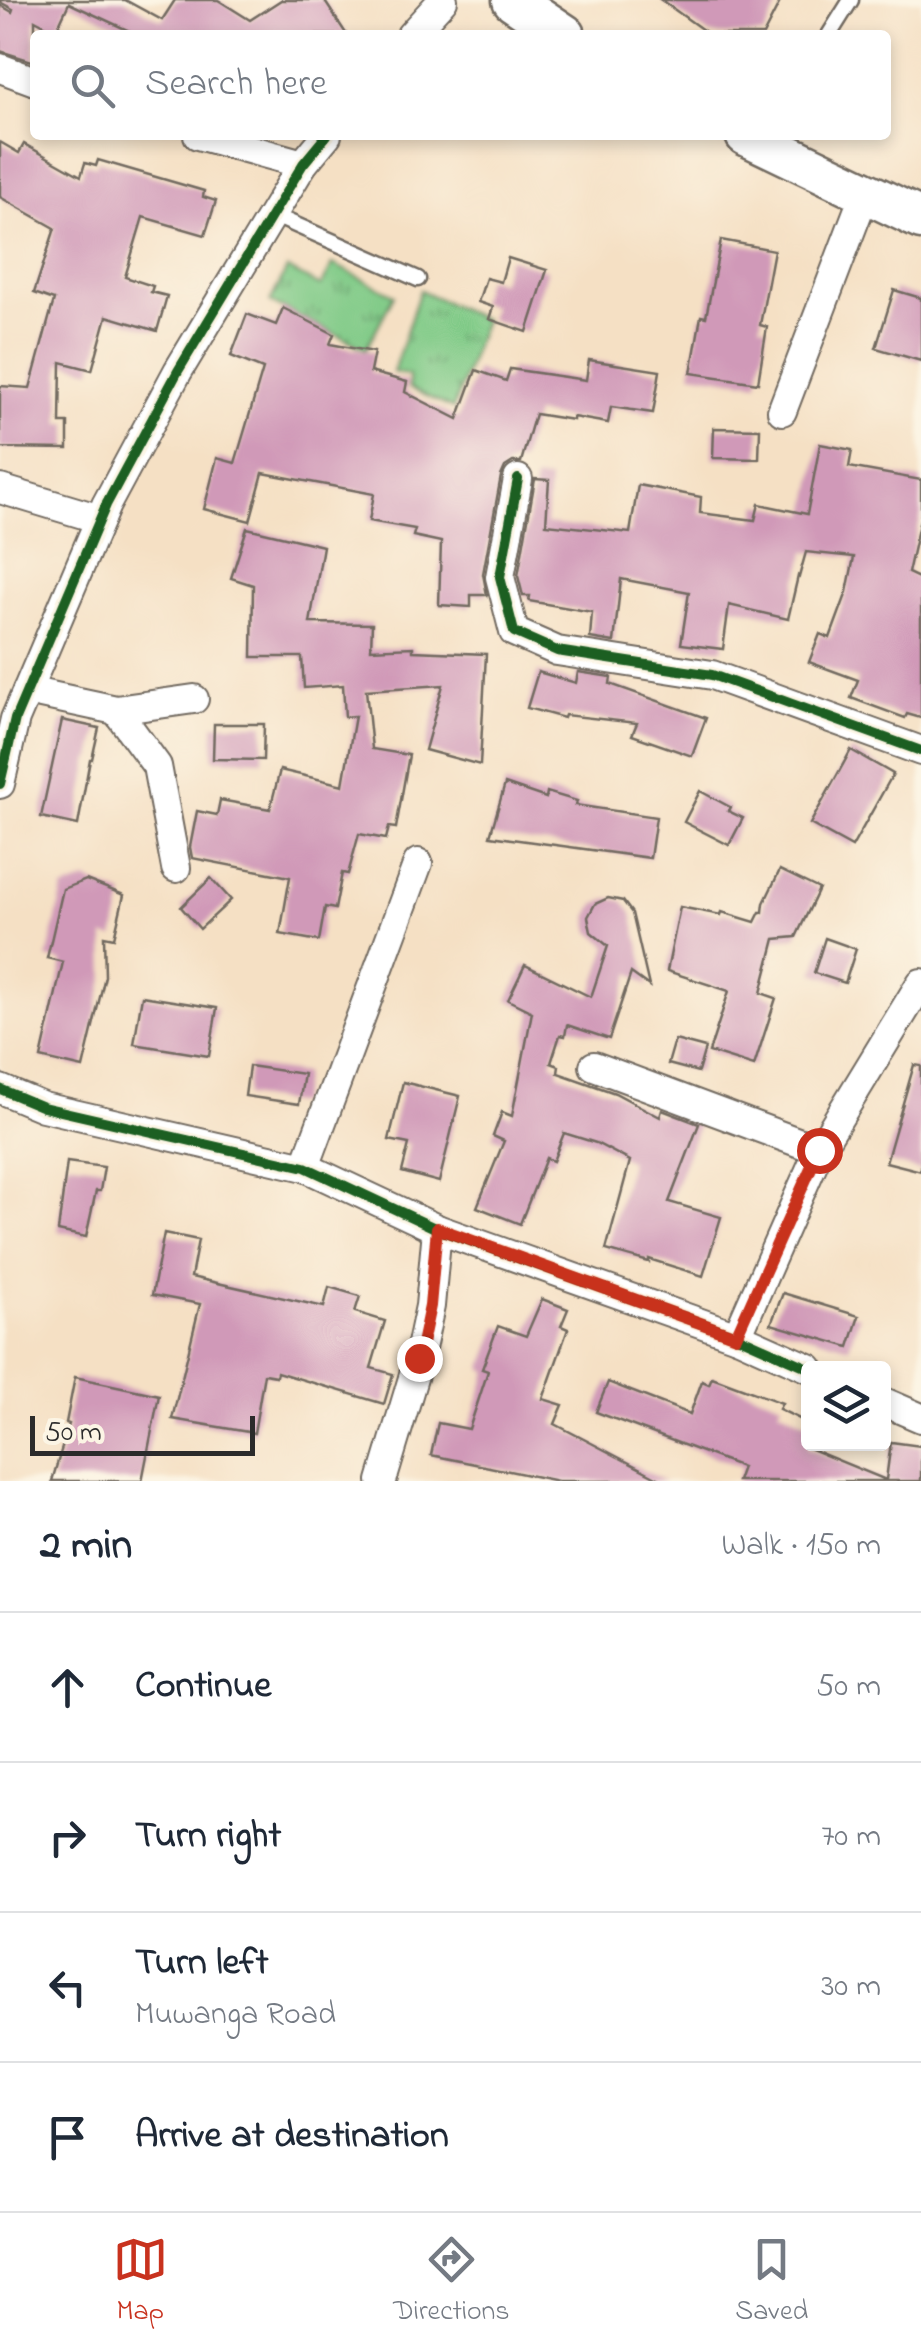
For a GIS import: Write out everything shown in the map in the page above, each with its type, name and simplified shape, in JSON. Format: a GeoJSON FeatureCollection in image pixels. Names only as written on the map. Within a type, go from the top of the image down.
{"type":"FeatureCollection","features":[{"type":"Feature","properties":{"kind":"main road"},"geometry":{"type":"LineString","coordinates":[[513,0],[558,30]]}},
{"type":"Feature","properties":{"kind":"main road"},"geometry":{"type":"LineString","coordinates":[[758,140],[921,219]]}},
{"type":"Feature","properties":{"kind":"street"},"geometry":{"type":"LineString","coordinates":[[416,30],[443,0]]}},
{"type":"Feature","properties":{"kind":"street"},"geometry":{"type":"LineString","coordinates":[[0,68],[30,79]]}},
{"type":"Feature","properties":{"kind":"street"},"geometry":{"type":"LineString","coordinates":[[216,140],[303,164]]}},
{"type":"Feature","properties":{"kind":"street"},"geometry":{"type":"LineString","coordinates":[[0,784],[7,715],[26,690],[100,519],[178,371],[303,164],[322,140]]}},
{"type":"Feature","properties":{"kind":"street"},"geometry":{"type":"LineString","coordinates":[[782,410],[866,193]]}},
{"type":"Feature","properties":{"kind":"street"},"geometry":{"type":"LineString","coordinates":[[518,479],[500,577],[514,632],[557,651],[712,675],[921,751]]}},
{"type":"Feature","properties":{"kind":"street"},"geometry":{"type":"LineString","coordinates":[[0,488],[100,519]]}},
{"type":"Feature","properties":{"kind":"street"},"geometry":{"type":"LineString","coordinates":[[26,690],[116,710],[194,699]]}},
{"type":"Feature","properties":{"kind":"street"},"geometry":{"type":"LineString","coordinates":[[116,710],[157,766],[176,868]]}},
{"type":"Feature","properties":{"kind":"street"},"geometry":{"type":"LineString","coordinates":[[305,1167],[418,864]]}},
{"type":"Feature","properties":{"kind":"street"},"geometry":{"type":"LineString","coordinates":[[736,1336],[819,1150],[921,982]]}},
{"type":"Feature","properties":{"kind":"street"},"geometry":{"type":"LineString","coordinates":[[594,1066],[819,1150]]}},
{"type":"Feature","properties":{"kind":"street"},"geometry":{"type":"LineString","coordinates":[[0,1089],[44,1107],[305,1167],[437,1228],[736,1336],[801,1364]]}},
{"type":"Feature","properties":{"kind":"street"},"geometry":{"type":"LineString","coordinates":[[382,1481],[419,1358],[430,1306],[437,1228]]}},
{"type":"Feature","properties":{"kind":"street"},"geometry":{"type":"LineString","coordinates":[[891,1405],[921,1418]]}},
{"type":"Feature","properties":{"kind":"lane"},"geometry":{"type":"LineString","coordinates":[[833,30],[851,0]]}},
{"type":"Feature","properties":{"kind":"lane"},"geometry":{"type":"LineString","coordinates":[[272,215],[418,279]]}},
{"type":"Feature","properties":{"kind":"green space"},"geometry":{"type":"Polygon","coordinates":[[[333,264],[394,295],[366,349],[270,302],[287,269],[321,286],[333,264]]]}},
{"type":"Feature","properties":{"kind":"green space"},"geometry":{"type":"Polygon","coordinates":[[[420,290],[484,320],[453,409],[409,388],[409,376],[393,372],[420,290]]]}},
{"type":"Feature","properties":{"kind":"building"},"geometry":{"type":"Polygon","coordinates":[[[125,0],[162,20],[175,0],[218,0],[250,20],[281,0],[324,0],[344,30],[127,30],[69,3],[56,30],[35,20],[35,30],[30,30],[30,60],[0,51],[0,5],[12,12],[13,9],[0,2],[125,0]]]}},
{"type":"Feature","properties":{"kind":"building"},"geometry":{"type":"Polygon","coordinates":[[[661,0],[781,0],[766,30],[703,30],[661,0]]]}},
{"type":"Feature","properties":{"kind":"building"},"geometry":{"type":"Polygon","coordinates":[[[0,142],[19,153],[24,144],[81,176],[85,163],[96,166],[98,160],[204,191],[203,197],[216,201],[205,235],[143,217],[125,277],[153,286],[151,292],[167,296],[157,331],[107,316],[92,370],[61,362],[60,423],[68,423],[68,449],[0,448],[0,386],[30,388],[54,300],[34,293],[55,228],[0,197],[0,142]]]}},
{"type":"Feature","properties":{"kind":"building"},"geometry":{"type":"Polygon","coordinates":[[[721,240],[774,250],[760,325],[767,327],[758,383],[691,373],[721,240]]]}},
{"type":"Feature","properties":{"kind":"building"},"geometry":{"type":"Polygon","coordinates":[[[508,258],[547,270],[527,332],[489,319],[493,307],[478,302],[486,278],[501,282],[508,258]]]}},
{"type":"Feature","properties":{"kind":"building"},"geometry":{"type":"Polygon","coordinates":[[[894,290],[921,298],[921,361],[876,348],[894,290]]]}},
{"type":"Feature","properties":{"kind":"building"},"geometry":{"type":"Polygon","coordinates":[[[283,308],[334,334],[330,344],[374,352],[370,372],[407,382],[405,392],[458,419],[476,370],[506,381],[510,369],[586,380],[589,360],[660,371],[653,413],[611,407],[608,423],[535,414],[521,462],[505,467],[501,476],[483,574],[487,595],[471,595],[471,607],[439,605],[441,542],[413,536],[415,529],[369,521],[374,494],[263,473],[250,521],[204,509],[217,458],[235,463],[263,369],[231,356],[247,314],[276,325],[283,308]]]}},
{"type":"Feature","properties":{"kind":"building"},"geometry":{"type":"Polygon","coordinates":[[[714,428],[760,429],[759,459],[713,458],[714,428]]]}},
{"type":"Feature","properties":{"kind":"building"},"geometry":{"type":"Polygon","coordinates":[[[820,444],[852,450],[849,467],[921,480],[921,515],[908,573],[921,579],[921,718],[907,714],[905,718],[851,698],[858,680],[809,662],[820,634],[830,638],[847,592],[854,557],[806,552],[788,619],[729,605],[723,649],[681,644],[689,592],[621,579],[614,642],[590,638],[592,612],[529,601],[530,596],[523,596],[518,576],[535,479],[549,480],[546,524],[630,533],[638,485],[701,497],[700,513],[755,520],[759,504],[807,514],[820,444]]]}},
{"type":"Feature","properties":{"kind":"building"},"geometry":{"type":"Polygon","coordinates":[[[247,528],[323,546],[310,623],[372,624],[371,649],[413,647],[413,651],[486,654],[480,765],[425,750],[443,685],[366,690],[372,749],[409,755],[396,828],[389,827],[386,839],[359,834],[348,874],[342,873],[335,909],[325,907],[319,941],[280,934],[290,877],[192,858],[190,847],[197,811],[217,815],[220,800],[270,809],[280,770],[343,785],[355,716],[345,717],[343,685],[304,688],[302,657],[252,657],[253,585],[231,578],[247,528]]]}},
{"type":"Feature","properties":{"kind":"building"},"geometry":{"type":"Polygon","coordinates":[[[538,672],[576,683],[578,672],[611,677],[610,684],[706,718],[692,756],[632,735],[637,723],[565,715],[564,718],[527,708],[538,672]]]}},
{"type":"Feature","properties":{"kind":"building"},"geometry":{"type":"Polygon","coordinates":[[[62,720],[99,728],[78,825],[41,817],[62,720]]]}},
{"type":"Feature","properties":{"kind":"building"},"geometry":{"type":"Polygon","coordinates":[[[214,724],[264,724],[263,760],[213,759],[214,724]]]}},
{"type":"Feature","properties":{"kind":"building"},"geometry":{"type":"Polygon","coordinates":[[[851,750],[893,774],[852,847],[810,824],[851,750]]]}},
{"type":"Feature","properties":{"kind":"building"},"geometry":{"type":"Polygon","coordinates":[[[505,784],[546,798],[547,792],[577,801],[575,805],[656,817],[650,858],[490,836],[505,784]]]}},
{"type":"Feature","properties":{"kind":"building"},"geometry":{"type":"Polygon","coordinates":[[[700,791],[743,818],[729,845],[684,822],[700,791]]]}},
{"type":"Feature","properties":{"kind":"building"},"geometry":{"type":"Polygon","coordinates":[[[780,870],[819,889],[796,937],[775,939],[761,993],[776,998],[754,1066],[709,1052],[729,991],[667,971],[680,907],[721,915],[722,912],[755,922],[780,870]]]}},
{"type":"Feature","properties":{"kind":"building"},"geometry":{"type":"Polygon","coordinates":[[[211,878],[231,900],[200,929],[181,907],[211,878]]]}},
{"type":"Feature","properties":{"kind":"building"},"geometry":{"type":"Polygon","coordinates":[[[86,880],[124,895],[114,938],[104,936],[105,976],[83,1068],[41,1058],[63,962],[47,958],[63,889],[86,880]]]}},
{"type":"Feature","properties":{"kind":"building"},"geometry":{"type":"Polygon","coordinates":[[[608,898],[623,901],[632,913],[649,986],[631,973],[609,1039],[567,1025],[551,1063],[559,1066],[558,1073],[615,1093],[660,1117],[662,1110],[699,1124],[669,1202],[721,1217],[703,1276],[606,1250],[630,1161],[596,1143],[564,1133],[553,1161],[546,1158],[520,1224],[477,1207],[504,1141],[493,1136],[502,1112],[512,1116],[532,1012],[508,1000],[525,965],[591,997],[608,946],[591,932],[588,917],[595,904],[608,898]]]}},
{"type":"Feature","properties":{"kind":"building"},"geometry":{"type":"Polygon","coordinates":[[[825,938],[856,949],[845,983],[814,973],[825,938]]]}},
{"type":"Feature","properties":{"kind":"building"},"geometry":{"type":"Polygon","coordinates":[[[142,996],[217,1008],[209,1056],[134,1044],[142,996]]]}},
{"type":"Feature","properties":{"kind":"building"},"geometry":{"type":"Polygon","coordinates":[[[675,1040],[705,1048],[698,1072],[668,1064],[675,1040]]]}},
{"type":"Feature","properties":{"kind":"building"},"geometry":{"type":"Polygon","coordinates":[[[914,1065],[921,1066],[921,1171],[886,1162],[914,1065]]]}},
{"type":"Feature","properties":{"kind":"building"},"geometry":{"type":"Polygon","coordinates":[[[249,1066],[304,1074],[299,1104],[245,1096],[249,1066]]]}},
{"type":"Feature","properties":{"kind":"building"},"geometry":{"type":"Polygon","coordinates":[[[403,1082],[460,1096],[439,1182],[402,1172],[409,1144],[389,1140],[403,1082]]]}},
{"type":"Feature","properties":{"kind":"building"},"geometry":{"type":"Polygon","coordinates":[[[67,1162],[104,1167],[86,1237],[58,1231],[67,1162]]]}},
{"type":"Feature","properties":{"kind":"building"},"geometry":{"type":"Polygon","coordinates":[[[164,1233],[198,1240],[191,1277],[324,1307],[329,1287],[360,1296],[355,1312],[385,1321],[371,1368],[393,1374],[384,1404],[277,1372],[276,1376],[264,1374],[254,1433],[172,1419],[200,1304],[152,1295],[164,1233]]]}},
{"type":"Feature","properties":{"kind":"building"},"geometry":{"type":"Polygon","coordinates":[[[783,1293],[859,1316],[849,1347],[771,1324],[783,1293]]]}},
{"type":"Feature","properties":{"kind":"building"},"geometry":{"type":"Polygon","coordinates":[[[542,1299],[568,1309],[561,1326],[568,1329],[543,1399],[563,1405],[555,1424],[664,1481],[558,1481],[431,1455],[438,1423],[469,1429],[488,1371],[482,1369],[498,1326],[526,1336],[542,1299]]]}},
{"type":"Feature","properties":{"kind":"building"},"geometry":{"type":"Polygon","coordinates":[[[75,1377],[159,1395],[142,1481],[52,1481],[69,1424],[66,1423],[75,1377]]]}},
{"type":"Feature","properties":{"kind":"building"},"geometry":{"type":"Polygon","coordinates":[[[712,1377],[782,1403],[779,1409],[801,1420],[801,1451],[815,1451],[886,1480],[891,1442],[921,1446],[921,1481],[737,1481],[742,1467],[596,1412],[608,1382],[690,1414],[702,1381],[709,1384],[712,1377]]]}},
{"type":"Feature","properties":{"kind":"cycle path"},"geometry":{"type":"LineString","coordinates":[[0,784],[15,719],[106,505],[178,371],[303,164],[323,140]]}},
{"type":"Feature","properties":{"kind":"cycle path"},"geometry":{"type":"LineString","coordinates":[[518,479],[500,577],[514,632],[557,651],[712,675],[921,751]]}},
{"type":"Feature","properties":{"kind":"cycle path"},"geometry":{"type":"LineString","coordinates":[[0,1089],[43,1107],[305,1167],[437,1229],[737,1336],[801,1364]]}},
{"type":"Feature","properties":{"kind":"route"},"geometry":{"type":"LineString","coordinates":[[419,1358],[430,1306],[437,1228],[736,1336],[819,1150]]}}]}
